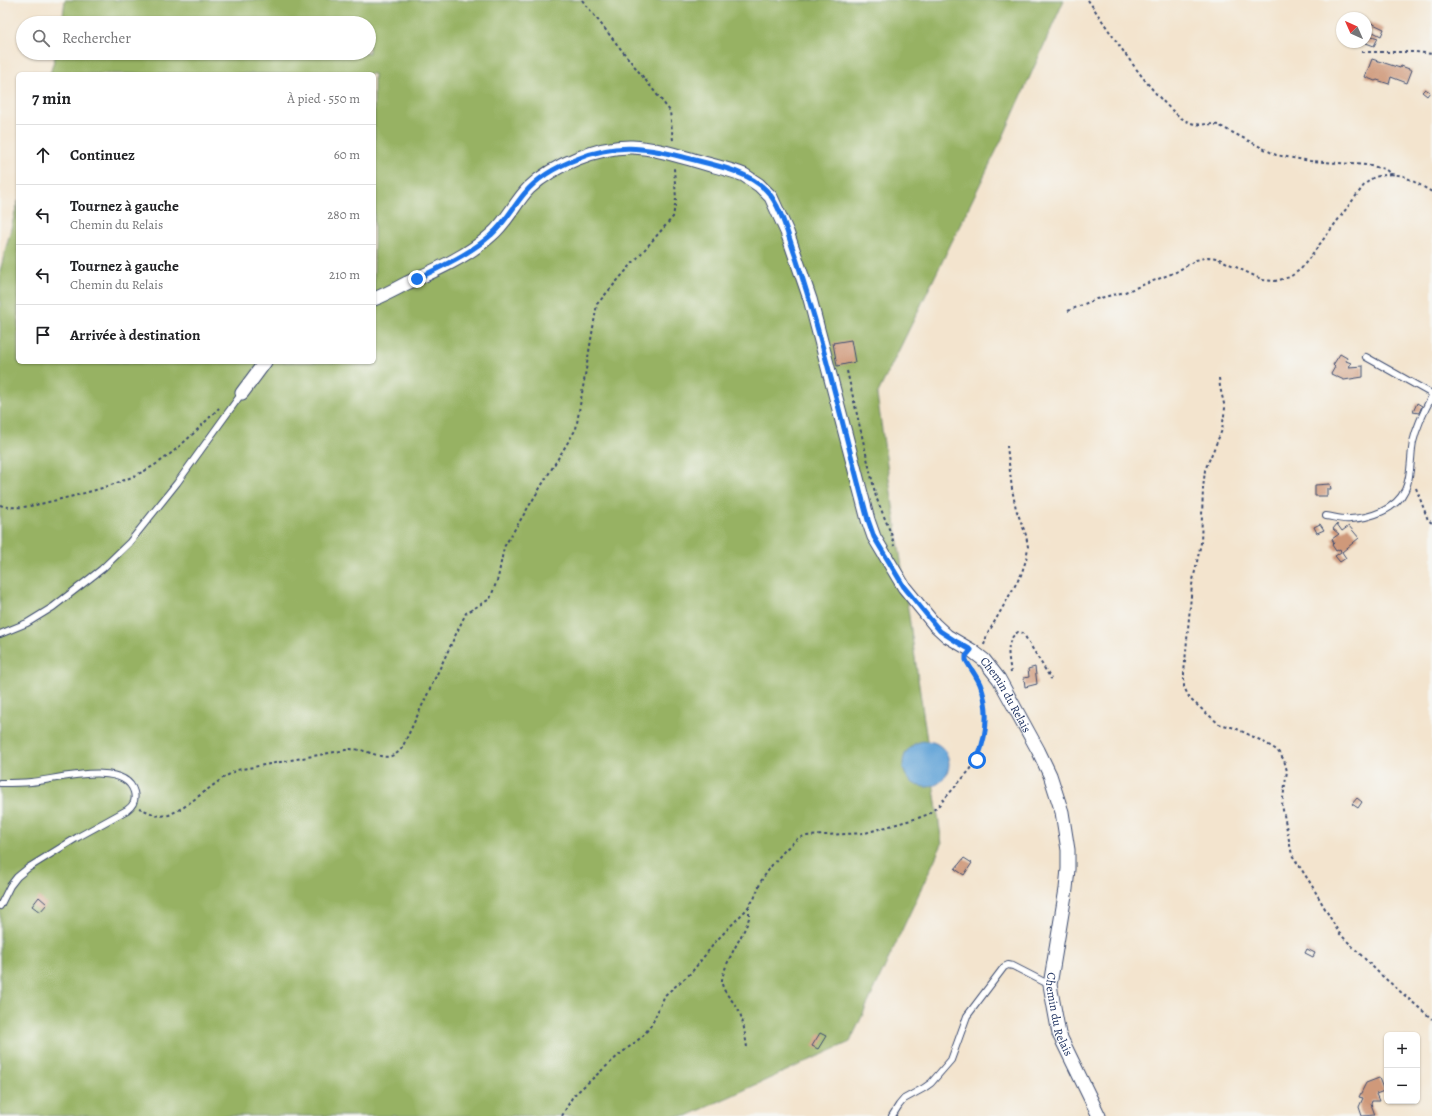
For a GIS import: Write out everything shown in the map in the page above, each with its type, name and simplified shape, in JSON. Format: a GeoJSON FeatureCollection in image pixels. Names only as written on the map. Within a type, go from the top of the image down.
{"type":"FeatureCollection","features":[{"type":"Feature","properties":{"kind":"street","name":"Chemin du Relais"},"geometry":{"type":"LineString","coordinates":[[376,297],[451,262],[481,244],[502,224],[538,180],[559,167],[597,151],[633,147],[674,155],[744,175],[767,191],[774,202],[787,232],[810,298],[868,520],[874,537],[904,587],[934,624],[947,636],[971,650],[984,660],[1005,688],[1053,782],[1064,824],[1068,850],[1068,869],[1050,985],[1059,1034],[1099,1116]]}},
{"type":"Feature","properties":{"kind":"street"},"geometry":{"type":"LineString","coordinates":[[242,393],[264,364]]}},
{"type":"Feature","properties":{"kind":"lane"},"geometry":{"type":"LineString","coordinates":[[1326,516],[1350,519],[1368,517],[1381,512],[1398,500],[1405,491],[1408,480],[1416,430],[1432,395],[1366,356]]}},
{"type":"Feature","properties":{"kind":"lane"},"geometry":{"type":"LineString","coordinates":[[0,634],[27,623],[52,607],[102,569],[128,543],[177,483],[242,393]]}},
{"type":"Feature","properties":{"kind":"lane"},"geometry":{"type":"LineString","coordinates":[[0,783],[31,782],[97,773],[110,774],[121,777],[131,785],[135,797],[133,806],[127,810],[78,837],[28,868],[17,877],[10,886],[0,906]]}},
{"type":"Feature","properties":{"kind":"lane"},"geometry":{"type":"LineString","coordinates":[[892,1116],[898,1105],[904,1099],[931,1083],[951,1060],[967,1016],[1004,967],[1008,965],[1013,966],[1050,985]]}},
{"type":"Feature","properties":{"kind":"path"},"geometry":{"type":"LineString","coordinates":[[133,806],[158,816],[169,815],[184,807],[223,778],[237,770],[351,749],[362,750],[385,757],[397,754],[402,748],[466,613],[490,599],[498,578],[504,547],[576,429],[597,304],[673,217],[676,199],[670,111],[582,0]]}},
{"type":"Feature","properties":{"kind":"path"},"geometry":{"type":"LineString","coordinates":[[1088,0],[1142,76],[1180,117],[1191,123],[1211,123],[1218,125],[1276,155],[1310,161],[1366,165],[1385,169],[1391,174]]}},
{"type":"Feature","properties":{"kind":"path"},"geometry":{"type":"LineString","coordinates":[[1362,52],[1416,52],[1432,54]]}},
{"type":"Feature","properties":{"kind":"path"},"geometry":{"type":"LineString","coordinates":[[1068,311],[1096,299],[1125,292],[1176,272],[1196,260],[1208,257],[1217,258],[1263,280],[1275,281],[1290,277],[1301,269],[1365,184],[1374,177],[1391,174],[1404,176],[1432,192]]}},
{"type":"Feature","properties":{"kind":"path"},"geometry":{"type":"LineString","coordinates":[[847,370],[876,497],[892,536],[894,548]]}},
{"type":"Feature","properties":{"kind":"path"},"geometry":{"type":"LineString","coordinates":[[1219,378],[1225,408],[1222,430],[1205,470],[1201,543],[1192,585],[1184,686],[1190,699],[1219,724],[1235,728],[1277,750],[1284,760],[1287,771],[1282,805],[1292,855],[1339,933],[1380,974],[1432,1019]]}},
{"type":"Feature","properties":{"kind":"path"},"geometry":{"type":"LineString","coordinates":[[0,505],[10,508],[38,504],[70,497],[121,482],[165,458],[188,439],[220,406]]}},
{"type":"Feature","properties":{"kind":"path"},"geometry":{"type":"LineString","coordinates":[[984,660],[983,649],[987,635],[1021,575],[1028,548],[1026,535],[1016,509],[1007,446]]}},
{"type":"Feature","properties":{"kind":"path"},"geometry":{"type":"LineString","coordinates":[[1416,488],[1428,520],[1432,522]]}},
{"type":"Feature","properties":{"kind":"path"},"geometry":{"type":"LineString","coordinates":[[1011,678],[1008,648],[1010,641],[1018,632],[1023,633],[1051,679]]}},
{"type":"Feature","properties":{"kind":"path"},"geometry":{"type":"LineString","coordinates":[[562,1116],[574,1096],[619,1055],[643,1036],[652,1024],[666,995],[691,973],[717,940],[749,907],[761,881],[772,865],[798,838],[805,836],[865,833],[918,818],[929,814],[962,780],[977,760],[986,734],[986,712],[983,693],[979,682],[966,660],[966,656],[971,650]]}},
{"type":"Feature","properties":{"kind":"path"},"geometry":{"type":"LineString","coordinates":[[747,1048],[742,1017],[722,986],[722,981],[725,969],[747,924],[749,918],[749,907]]}},
{"type":"Feature","properties":{"kind":"green space"},"geometry":{"type":"Polygon","coordinates":[[[65,0],[1064,0],[1004,135],[877,395],[942,844],[850,1042],[687,1116],[0,1116],[0,271],[16,209],[16,364],[376,364],[376,72],[51,72],[54,60],[376,60],[376,16],[63,16],[65,0]]]}},
{"type":"Feature","properties":{"kind":"water"},"geometry":{"type":"Polygon","coordinates":[[[926,741],[939,745],[945,751],[949,764],[945,777],[939,783],[926,787],[913,783],[907,777],[903,764],[907,751],[913,745],[926,741]]]}},
{"type":"Feature","properties":{"kind":"building"},"geometry":{"type":"Polygon","coordinates":[[[1372,23],[1384,29],[1381,36],[1372,32],[1372,23]]]}},
{"type":"Feature","properties":{"kind":"building"},"geometry":{"type":"Polygon","coordinates":[[[1372,36],[1378,38],[1374,46],[1372,45],[1372,36]]]}},
{"type":"Feature","properties":{"kind":"building"},"geometry":{"type":"Polygon","coordinates":[[[1372,59],[1400,68],[1401,66],[1412,70],[1407,83],[1391,77],[1389,84],[1365,77],[1372,59]]]}},
{"type":"Feature","properties":{"kind":"building"},"geometry":{"type":"Polygon","coordinates":[[[1425,89],[1430,92],[1427,96],[1422,92],[1425,89]]]}},
{"type":"Feature","properties":{"kind":"building"},"geometry":{"type":"Polygon","coordinates":[[[851,340],[855,362],[837,366],[833,343],[851,340]]]}},
{"type":"Feature","properties":{"kind":"building"},"geometry":{"type":"Polygon","coordinates":[[[1340,354],[1347,358],[1346,361],[1351,363],[1349,367],[1363,366],[1363,377],[1344,380],[1331,374],[1335,367],[1333,365],[1340,354]]]}},
{"type":"Feature","properties":{"kind":"building"},"geometry":{"type":"Polygon","coordinates":[[[1417,403],[1422,406],[1419,413],[1413,412],[1417,403]]]}},
{"type":"Feature","properties":{"kind":"building"},"geometry":{"type":"Polygon","coordinates":[[[1330,484],[1331,489],[1327,489],[1327,496],[1315,496],[1315,485],[1330,484]]]}},
{"type":"Feature","properties":{"kind":"building"},"geometry":{"type":"Polygon","coordinates":[[[1320,524],[1324,530],[1317,533],[1314,527],[1320,524]]]}},
{"type":"Feature","properties":{"kind":"building"},"geometry":{"type":"Polygon","coordinates":[[[1337,524],[1342,531],[1349,526],[1359,538],[1342,552],[1346,558],[1340,562],[1335,556],[1341,552],[1340,549],[1336,551],[1332,545],[1334,543],[1332,539],[1339,534],[1333,529],[1337,524]]]}},
{"type":"Feature","properties":{"kind":"building"},"geometry":{"type":"Polygon","coordinates":[[[1035,667],[1037,684],[1025,687],[1024,678],[1029,677],[1028,669],[1035,667]]]}},
{"type":"Feature","properties":{"kind":"building"},"geometry":{"type":"Polygon","coordinates":[[[1357,798],[1362,802],[1358,808],[1352,804],[1357,798]]]}},
{"type":"Feature","properties":{"kind":"building"},"geometry":{"type":"Polygon","coordinates":[[[964,858],[972,863],[964,875],[955,869],[964,858]]]}},
{"type":"Feature","properties":{"kind":"building"},"geometry":{"type":"Polygon","coordinates":[[[39,897],[47,904],[40,912],[32,906],[39,897]]]}},
{"type":"Feature","properties":{"kind":"building"},"geometry":{"type":"Polygon","coordinates":[[[1307,949],[1315,953],[1313,957],[1305,953],[1307,949]]]}},
{"type":"Feature","properties":{"kind":"building"},"geometry":{"type":"Polygon","coordinates":[[[820,1033],[826,1036],[818,1049],[812,1046],[820,1033]]]}},
{"type":"Feature","properties":{"kind":"building"},"geometry":{"type":"Polygon","coordinates":[[[1379,1078],[1384,1091],[1376,1094],[1379,1101],[1372,1101],[1371,1104],[1375,1115],[1362,1116],[1359,1107],[1363,1098],[1359,1097],[1366,1083],[1379,1078]]]}},
{"type":"Feature","properties":{"kind":"route"},"geometry":{"type":"LineString","coordinates":[[417,279],[451,262],[481,244],[493,234],[509,216],[523,195],[538,180],[559,167],[597,151],[633,147],[657,151],[737,172],[759,184],[767,191],[774,202],[787,232],[810,298],[868,520],[874,537],[904,587],[940,631],[971,650],[966,656],[966,660],[979,682],[983,693],[986,712],[986,734],[977,760]]}}]}
